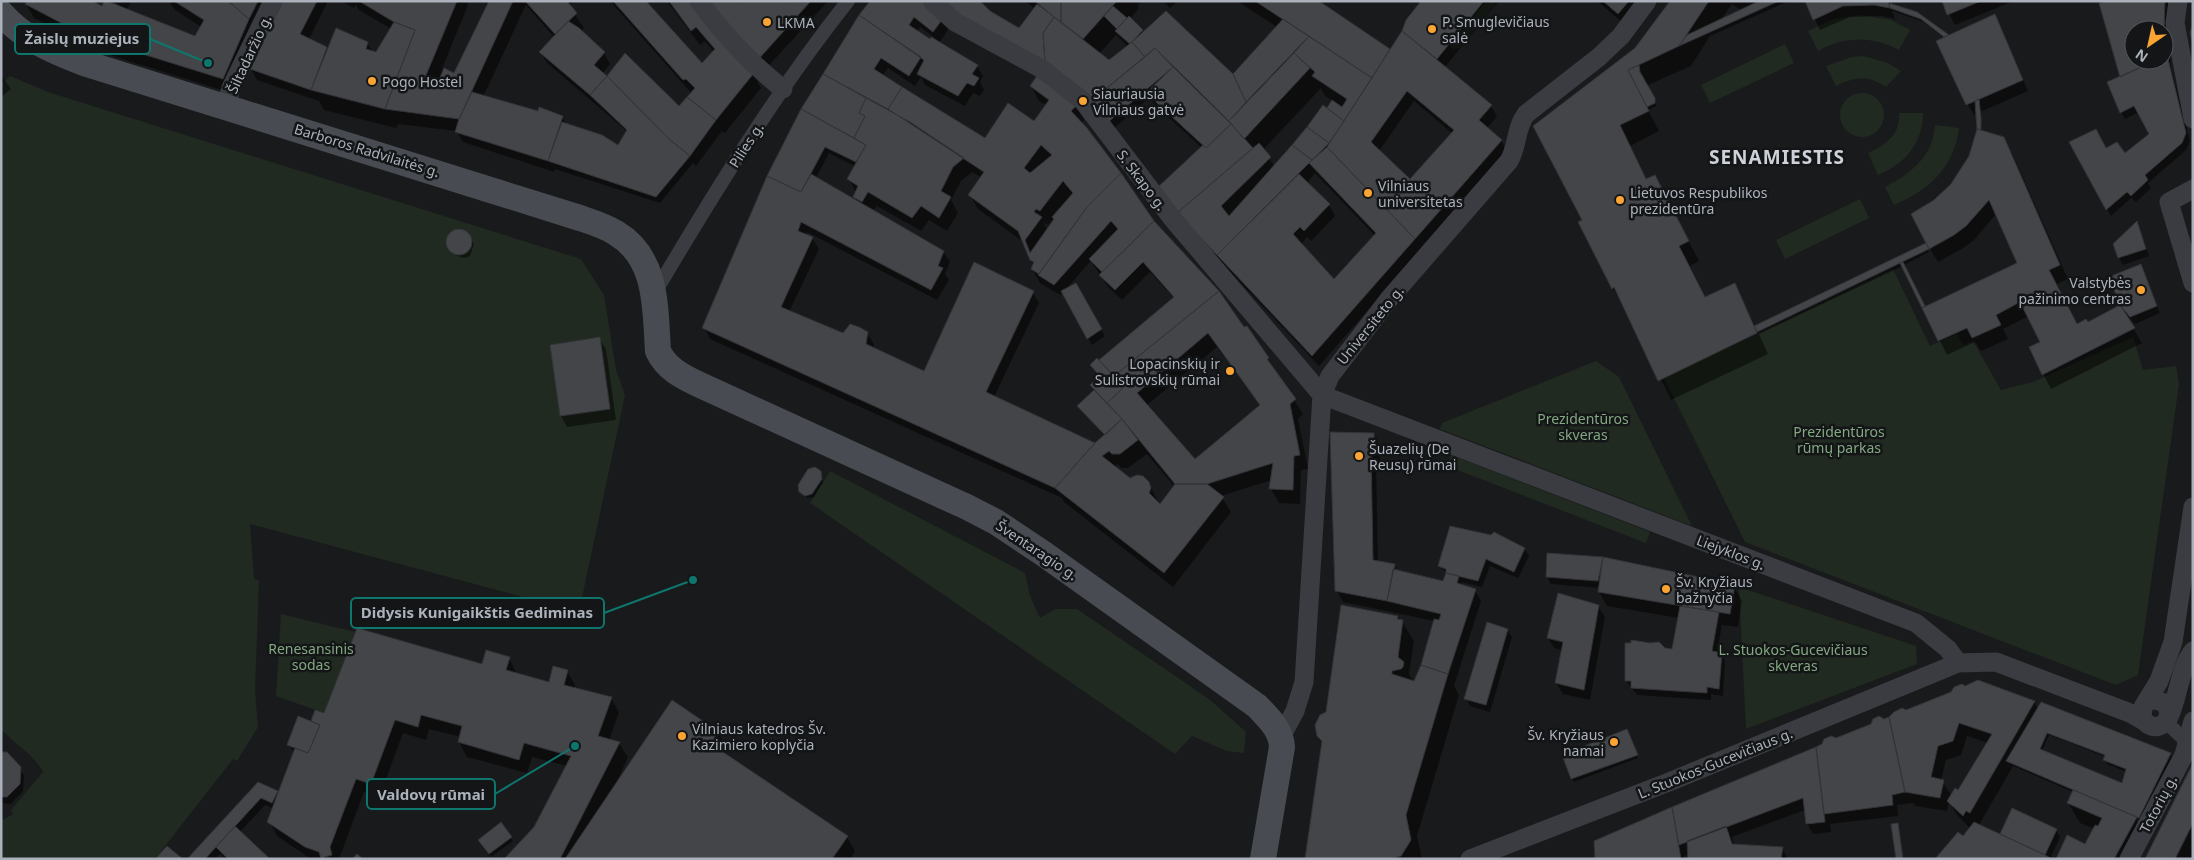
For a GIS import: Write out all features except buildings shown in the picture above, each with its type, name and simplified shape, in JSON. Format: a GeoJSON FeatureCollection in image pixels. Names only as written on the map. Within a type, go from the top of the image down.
{"type":"FeatureCollection","features":[{"type":"Feature","properties":{"kind":"main road","name":"Barboros Radvilaitės g."},"geometry":{"type":"LineString","coordinates":[[1,13],[24,36],[60,54],[580,218],[616,233],[643,258],[650,273],[654,294],[658,351]]}},
{"type":"Feature","properties":{"kind":"main road","name":"Šventaragio g."},"geometry":{"type":"LineString","coordinates":[[658,351],[663,361],[684,377],[967,506],[996,522],[1044,554],[1257,706],[1277,729],[1281,737]]}},
{"type":"Feature","properties":{"kind":"main road"},"geometry":{"type":"LineString","coordinates":[[1263,859],[1280,763],[1281,737]]}},
{"type":"Feature","properties":{"kind":"street","name":"Šiltadaržio g."},"geometry":{"type":"LineString","coordinates":[[226,107],[231,88],[273,1]]}},
{"type":"Feature","properties":{"kind":"street"},"geometry":{"type":"LineString","coordinates":[[699,1],[738,51],[783,89]]}},
{"type":"Feature","properties":{"kind":"street","name":"Pilies g."},"geometry":{"type":"LineString","coordinates":[[654,294],[699,218],[783,89],[848,1]]}},
{"type":"Feature","properties":{"kind":"street","name":"S. Skapo g."},"geometry":{"type":"LineString","coordinates":[[932,1],[955,22],[1042,69],[1083,101],[1172,218],[1322,395]]}},
{"type":"Feature","properties":{"kind":"street","name":"Universiteto g."},"geometry":{"type":"LineString","coordinates":[[1281,737],[1295,711],[1304,682],[1322,395],[1330,376],[1389,299],[1509,161],[1515,150],[1517,131],[1526,114],[1615,42],[1647,1]]}},
{"type":"Feature","properties":{"kind":"street"},"geometry":{"type":"LineString","coordinates":[[2178,1],[2175,23],[2193,120]]}},
{"type":"Feature","properties":{"kind":"street"},"geometry":{"type":"LineString","coordinates":[[2193,189],[2169,202],[2193,283]]}},
{"type":"Feature","properties":{"kind":"street","name":"Liejyklos g."},"geometry":{"type":"LineString","coordinates":[[1322,395],[1916,624],[1948,649],[1958,663]]}},
{"type":"Feature","properties":{"kind":"street"},"geometry":{"type":"LineString","coordinates":[[2140,711],[2159,681],[2173,642],[2193,507]]}},
{"type":"Feature","properties":{"kind":"street"},"geometry":{"type":"LineString","coordinates":[[2167,719],[2175,703],[2184,666],[2193,651]]}},
{"type":"Feature","properties":{"kind":"street"},"geometry":{"type":"LineString","coordinates":[[1958,663],[1996,662],[2140,711]]}},
{"type":"Feature","properties":{"kind":"street","name":"L. Stuokos-Gucevičiaus g."},"geometry":{"type":"LineString","coordinates":[[1470,859],[1669,782],[1958,663]]}},
{"type":"Feature","properties":{"kind":"street"},"geometry":{"type":"LineString","coordinates":[[2140,711],[2152,699],[2161,700],[2168,707],[2167,719],[2190,743]]}},
{"type":"Feature","properties":{"kind":"street","name":"Totorių g."},"geometry":{"type":"LineString","coordinates":[[2129,859],[2190,743],[2193,720]]}},
{"type":"Feature","properties":{"kind":"green space"},"geometry":{"type":"Polygon","coordinates":[[[1486,1],[1498,1],[1460,48],[1453,49],[1450,47],[1486,1]]]}},
{"type":"Feature","properties":{"kind":"green space"},"geometry":{"type":"Polygon","coordinates":[[[1861,15],[1891,20],[1910,30],[1899,50],[1889,45],[1869,40],[1848,40],[1818,51],[1808,31],[1834,19],[1861,15]]]}},
{"type":"Feature","properties":{"kind":"green space"},"geometry":{"type":"Polygon","coordinates":[[[1785,44],[1794,63],[1710,103],[1701,85],[1785,44]]]}},
{"type":"Feature","properties":{"kind":"green space"},"geometry":{"type":"Polygon","coordinates":[[[1863,56],[1888,63],[1901,71],[1886,87],[1867,79],[1855,79],[1836,86],[1826,66],[1852,57],[1863,56]]]}},
{"type":"Feature","properties":{"kind":"green space"},"geometry":{"type":"Polygon","coordinates":[[[10,76],[48,92],[581,259],[604,295],[616,370],[625,395],[579,612],[250,524],[254,579],[259,581],[255,690],[258,727],[237,761],[233,759],[155,859],[1,859],[1,821],[13,814],[11,810],[43,772],[29,754],[1,729],[1,84],[10,76]]]}},
{"type":"Feature","properties":{"kind":"green space"},"geometry":{"type":"Polygon","coordinates":[[[1862,93],[1874,97],[1880,103],[1884,115],[1880,127],[1874,133],[1862,137],[1850,133],[1844,127],[1840,115],[1844,103],[1850,97],[1862,93]]]}},
{"type":"Feature","properties":{"kind":"green space"},"geometry":{"type":"Polygon","coordinates":[[[1899,113],[1923,113],[1920,134],[1911,151],[1904,158],[1878,175],[1868,153],[1886,143],[1895,133],[1899,113]]]}},
{"type":"Feature","properties":{"kind":"green space"},"geometry":{"type":"Polygon","coordinates":[[[1935,125],[1959,128],[1952,155],[1938,176],[1929,185],[1894,205],[1885,187],[1904,176],[1919,163],[1930,146],[1935,125]]]}},
{"type":"Feature","properties":{"kind":"green space"},"geometry":{"type":"Polygon","coordinates":[[[1860,199],[1869,218],[1785,259],[1776,240],[1860,199]]]}},
{"type":"Feature","properties":{"kind":"green space","name":"Prezidentūros rūmų parkas"},"geometry":{"type":"Polygon","coordinates":[[[1893,269],[1930,346],[1957,334],[1963,345],[1973,341],[2001,390],[2033,382],[2133,337],[2143,370],[2176,366],[2179,384],[2138,675],[2116,685],[1745,542],[1664,378],[1893,269]]]}},
{"type":"Feature","properties":{"kind":"green space","name":"Prezidentūros skveras"},"geometry":{"type":"Polygon","coordinates":[[[1596,361],[1619,377],[1692,526],[1440,429],[1442,423],[1596,361]]]}},
{"type":"Feature","properties":{"kind":"green space"},"geometry":{"type":"Polygon","coordinates":[[[1451,455],[1650,532],[1646,543],[1447,466],[1451,455]]]}},
{"type":"Feature","properties":{"kind":"green space"},"geometry":{"type":"Polygon","coordinates":[[[830,471],[1025,573],[1030,596],[1040,618],[1055,609],[1077,609],[1209,699],[1246,732],[1244,753],[1227,751],[1192,736],[1175,754],[810,503],[830,471]]]}},
{"type":"Feature","properties":{"kind":"green space","name":"L. Stuokos-Gucevičiaus skveras"},"geometry":{"type":"Polygon","coordinates":[[[1739,587],[1916,646],[1917,664],[1746,729],[1739,587]]]}},
{"type":"Feature","properties":{"kind":"green space","name":"Renesansinis sodas"},"geometry":{"type":"Polygon","coordinates":[[[281,614],[355,632],[324,713],[276,696],[281,614]]]}},
{"type":"Feature","properties":{"kind":"place","name":"LKMA"},"geometry":{"type":"Point","coordinates":[767,22]}},
{"type":"Feature","properties":{"kind":"place","name":"P. Smuglevičiaus salė"},"geometry":{"type":"Point","coordinates":[1432,29]}},
{"type":"Feature","properties":{"kind":"place","name":"Žaislų muziejus"},"geometry":{"type":"Point","coordinates":[208,63]}},
{"type":"Feature","properties":{"kind":"place","name":"Pogo Hostel"},"geometry":{"type":"Point","coordinates":[372,81]}},
{"type":"Feature","properties":{"kind":"place","name":"Siauriausia Vilniaus gatvė"},"geometry":{"type":"Point","coordinates":[1083,101]}},
{"type":"Feature","properties":{"kind":"place","name":"Vilniaus universitetas"},"geometry":{"type":"Point","coordinates":[1368,193]}},
{"type":"Feature","properties":{"kind":"place","name":"Lietuvos Respublikos prezidentūra"},"geometry":{"type":"Point","coordinates":[1620,200]}},
{"type":"Feature","properties":{"kind":"place","name":"Valstybės pažinimo centras"},"geometry":{"type":"Point","coordinates":[2141,290]}},
{"type":"Feature","properties":{"kind":"place","name":"Lopacinskių ir Sulistrovskių rūmai"},"geometry":{"type":"Point","coordinates":[1230,371]}},
{"type":"Feature","properties":{"kind":"place","name":"Šuazelių (De Reusų) rūmai"},"geometry":{"type":"Point","coordinates":[1359,456]}},
{"type":"Feature","properties":{"kind":"place","name":"Didysis Kunigaikštis Gediminas"},"geometry":{"type":"Point","coordinates":[693,580]}},
{"type":"Feature","properties":{"kind":"place","name":"Šv. Kryžiaus bažnyčia"},"geometry":{"type":"Point","coordinates":[1666,589]}},
{"type":"Feature","properties":{"kind":"place","name":"Vilniaus katedros Šv. Kazimiero koplyčia"},"geometry":{"type":"Point","coordinates":[682,736]}},
{"type":"Feature","properties":{"kind":"place","name":"Šv. Kryžiaus namai"},"geometry":{"type":"Point","coordinates":[1614,742]}},
{"type":"Feature","properties":{"kind":"place","name":"Valdovų rūmai"},"geometry":{"type":"Point","coordinates":[575,746]}},
{"type":"Feature","properties":{"kind":"district","name":"SENAMIESTIS"},"geometry":{"type":"Point","coordinates":[1777,157]}}]}
